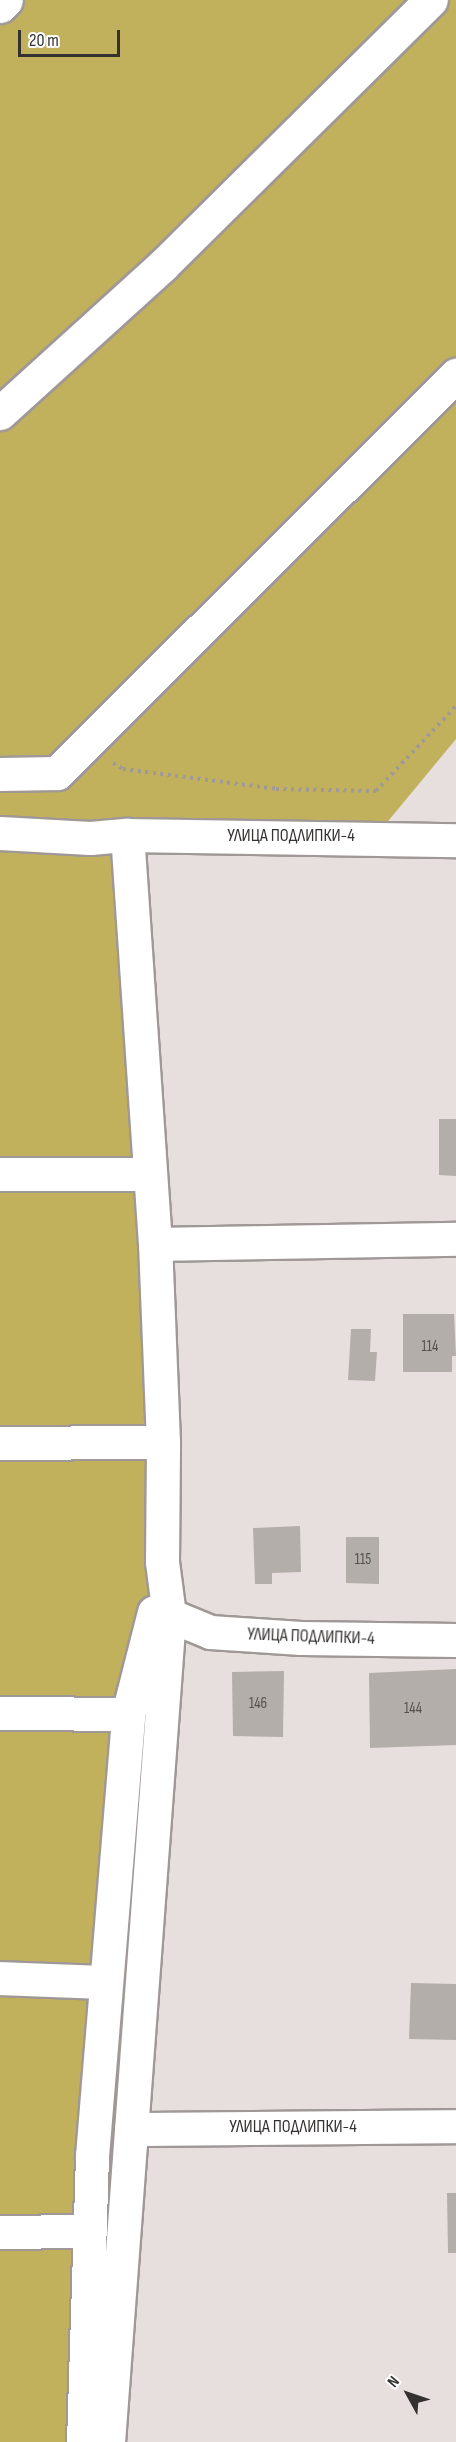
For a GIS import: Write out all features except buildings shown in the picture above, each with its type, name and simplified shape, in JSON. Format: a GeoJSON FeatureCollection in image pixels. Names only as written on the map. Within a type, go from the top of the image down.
{"type":"FeatureCollection","features":[{"type":"Feature","properties":{"kind":"street"},"geometry":{"type":"LineString","coordinates":[[0,6],[6,0]]}},
{"type":"Feature","properties":{"kind":"street"},"geometry":{"type":"LineString","coordinates":[[0,413],[162,266],[431,0]]}},
{"type":"Feature","properties":{"kind":"street"},"geometry":{"type":"LineString","coordinates":[[0,774],[57,773],[456,375]]}},
{"type":"Feature","properties":{"kind":"street","name":"УЛИЦА ПОДЛИПКИ-4"},"geometry":{"type":"LineString","coordinates":[[0,833],[90,838],[127,835],[456,840]]}},
{"type":"Feature","properties":{"kind":"street"},"geometry":{"type":"LineString","coordinates":[[108,2442],[169,1615],[164,1574],[163,1442],[155,1244],[127,835]]}},
{"type":"Feature","properties":{"kind":"street"},"geometry":{"type":"LineString","coordinates":[[0,1174],[150,1174]]}},
{"type":"Feature","properties":{"kind":"street"},"geometry":{"type":"LineString","coordinates":[[155,1244],[456,1239]]}},
{"type":"Feature","properties":{"kind":"street"},"geometry":{"type":"LineString","coordinates":[[0,1443],[163,1442]]}},
{"type":"Feature","properties":{"kind":"street"},"geometry":{"type":"LineString","coordinates":[[83,2442],[92,2156],[128,1714],[164,1574]]}},
{"type":"Feature","properties":{"kind":"street","name":"УЛИЦА ПОДЛИПКИ-4"},"geometry":{"type":"LineString","coordinates":[[169,1615],[210,1632],[301,1638],[456,1640]]}},
{"type":"Feature","properties":{"kind":"street"},"geometry":{"type":"LineString","coordinates":[[0,1713],[128,1714]]}},
{"type":"Feature","properties":{"kind":"street"},"geometry":{"type":"LineString","coordinates":[[0,1978],[106,1982]]}},
{"type":"Feature","properties":{"kind":"street","name":"УЛИЦА ПОДЛИПКИ-4"},"geometry":{"type":"LineString","coordinates":[[131,2129],[456,2126]]}},
{"type":"Feature","properties":{"kind":"street"},"geometry":{"type":"LineString","coordinates":[[0,2232],[83,2231]]}},
{"type":"Feature","properties":{"kind":"path"},"geometry":{"type":"LineString","coordinates":[[83,747],[123,769],[276,789],[376,791],[456,706]]}},
{"type":"Feature","properties":{"kind":"shaded area"},"geometry":{"type":"Polygon","coordinates":[[[0,0],[456,0],[456,739],[375,837],[127,835],[163,1442],[108,2442],[0,2442],[0,0]]]}}]}
